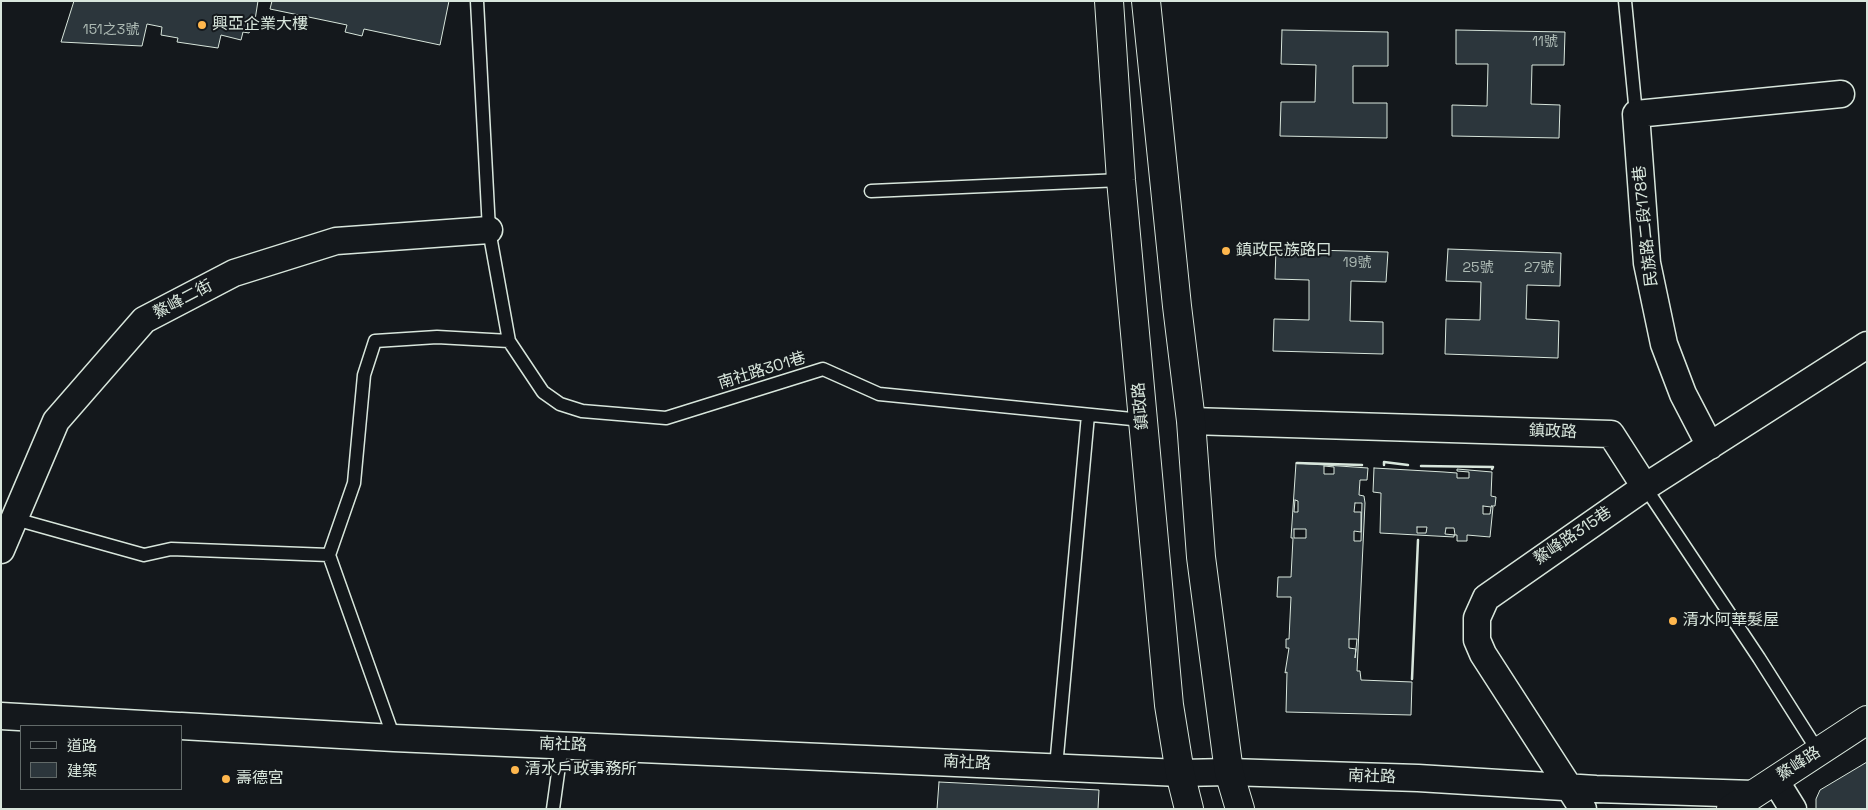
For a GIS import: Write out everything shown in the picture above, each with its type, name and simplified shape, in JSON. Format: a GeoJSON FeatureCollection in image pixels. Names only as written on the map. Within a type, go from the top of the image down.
{"type":"FeatureCollection","features":[{"type":"Feature","properties":{"kind":"street","name":"鎮政路"},"geometry":{"type":"LineString","coordinates":[[1109,1],[1120,180],[1169,705],[1180,773],[1189,809]]}},
{"type":"Feature","properties":{"kind":"street"},"geometry":{"type":"LineString","coordinates":[[1146,1],[1177,306],[1191,421],[1201,558],[1229,772],[1240,809]]}},
{"type":"Feature","properties":{"kind":"street"},"geometry":{"type":"LineString","coordinates":[[1636,114],[1841,94]]}},
{"type":"Feature","properties":{"kind":"street","name":"民族路二段178巷"},"geometry":{"type":"LineString","coordinates":[[1636,114],[1647,263],[1664,344],[1683,394],[1710,446]]}},
{"type":"Feature","properties":{"kind":"street","name":"鰲峰二街"},"geometry":{"type":"LineString","coordinates":[[1,550],[56,421],[144,320],[234,273],[336,241],[489,230]]}},
{"type":"Feature","properties":{"kind":"street","name":"鰲峰路315巷"},"geometry":{"type":"LineString","coordinates":[[1583,809],[1483,654],[1477,640],[1477,618],[1486,598],[1497,588],[1645,487],[1867,345]]}},
{"type":"Feature","properties":{"kind":"street","name":"鎮政路"},"geometry":{"type":"LineString","coordinates":[[1191,421],[1612,434],[1645,487]]}},
{"type":"Feature","properties":{"kind":"street","name":"南社路"},"geometry":{"type":"LineString","coordinates":[[1,716],[162,725]]}},
{"type":"Feature","properties":{"kind":"street","name":"鰲峰路"},"geometry":{"type":"LineString","coordinates":[[1731,809],[1867,720]]}},
{"type":"Feature","properties":{"kind":"street","name":"南社路"},"geometry":{"type":"LineString","coordinates":[[182,726],[394,738],[1180,773],[1229,772],[1569,786],[1764,787]]}},
{"type":"Feature","properties":{"kind":"street"},"geometry":{"type":"LineString","coordinates":[[1764,787],[1793,809]]}},
{"type":"Feature","properties":{"kind":"lane"},"geometry":{"type":"LineString","coordinates":[[394,738],[329,555],[354,483],[364,375],[375,340],[437,337],[509,341],[489,230],[477,1]]}},
{"type":"Feature","properties":{"kind":"lane","name":"民族路二段178巷"},"geometry":{"type":"LineString","coordinates":[[1625,1],[1636,114]]}},
{"type":"Feature","properties":{"kind":"lane"},"geometry":{"type":"LineString","coordinates":[[871,191],[1120,180]]}},
{"type":"Feature","properties":{"kind":"lane","name":"南社路301巷"},"geometry":{"type":"LineString","coordinates":[[509,341],[543,392],[560,404],[582,411],[666,418],[823,369],[879,394],[1142,420]]}},
{"type":"Feature","properties":{"kind":"lane"},"geometry":{"type":"LineString","coordinates":[[1056,767],[1088,415]]}},
{"type":"Feature","properties":{"kind":"lane"},"geometry":{"type":"LineString","coordinates":[[1645,487],[1760,658],[1818,752]]}},
{"type":"Feature","properties":{"kind":"lane"},"geometry":{"type":"LineString","coordinates":[[15,519],[144,555],[171,549],[329,555]]}},
{"type":"Feature","properties":{"kind":"lane"},"geometry":{"type":"LineString","coordinates":[[553,809],[562,744]]}},
{"type":"Feature","properties":{"kind":"building","name":"興亞企業大樓"},"geometry":{"type":"Polygon","coordinates":[[[74,1],[258,1],[255,20],[249,33],[243,32],[241,40],[221,35],[218,48],[177,42],[178,38],[161,35],[162,27],[147,24],[142,46],[61,42],[74,1]]]}},
{"type":"Feature","properties":{"kind":"building"},"geometry":{"type":"Polygon","coordinates":[[[272,1],[449,1],[440,45],[364,29],[362,36],[345,32],[347,25],[270,9],[272,1]]]}},
{"type":"Feature","properties":{"kind":"building"},"geometry":{"type":"Polygon","coordinates":[[[1282,30],[1388,32],[1388,66],[1353,66],[1353,103],[1387,103],[1387,138],[1280,136],[1281,102],[1315,102],[1316,65],[1281,64],[1282,30]]]}},
{"type":"Feature","properties":{"kind":"building"},"geometry":{"type":"Polygon","coordinates":[[[1456,30],[1565,32],[1564,65],[1532,65],[1531,104],[1560,105],[1559,138],[1452,136],[1452,105],[1487,106],[1488,64],[1456,64],[1456,30]]]}},
{"type":"Feature","properties":{"kind":"building"},"geometry":{"type":"Polygon","coordinates":[[[1276,249],[1388,252],[1386,282],[1351,281],[1350,321],[1383,322],[1383,354],[1273,351],[1274,319],[1309,320],[1309,280],[1275,279],[1276,249]]]}},
{"type":"Feature","properties":{"kind":"building"},"geometry":{"type":"Polygon","coordinates":[[[1448,249],[1561,253],[1560,286],[1527,285],[1526,319],[1559,321],[1558,358],[1445,354],[1446,319],[1480,320],[1481,282],[1446,281],[1448,249]]]}},
{"type":"Feature","properties":{"kind":"building"},"geometry":{"type":"Polygon","coordinates":[[[1296,463],[1368,468],[1367,480],[1360,480],[1359,495],[1364,496],[1365,503],[1357,671],[1360,671],[1361,680],[1412,682],[1411,715],[1286,712],[1287,672],[1285,673],[1289,648],[1286,648],[1286,639],[1289,639],[1291,597],[1277,597],[1278,577],[1291,577],[1293,538],[1291,538],[1296,463]],[[1324,466],[1324,474],[1334,474],[1334,467],[1324,466]],[[1295,500],[1294,512],[1298,512],[1298,501],[1295,500]],[[1355,503],[1354,512],[1361,512],[1361,532],[1354,531],[1354,541],[1361,541],[1362,503],[1355,503]],[[1294,529],[1294,538],[1306,538],[1306,529],[1294,529]],[[1349,639],[1349,648],[1356,649],[1357,639],[1349,639]]]}},
{"type":"Feature","properties":{"kind":"building"},"geometry":{"type":"Polygon","coordinates":[[[1374,468],[1457,473],[1457,478],[1469,478],[1469,472],[1457,471],[1457,469],[1492,472],[1491,496],[1496,497],[1495,506],[1491,506],[1493,507],[1490,537],[1467,535],[1467,541],[1457,541],[1457,535],[1455,535],[1454,535],[1454,537],[1380,533],[1381,493],[1373,492],[1374,468]],[[1483,506],[1483,514],[1490,514],[1491,507],[1483,506]],[[1417,527],[1417,533],[1426,533],[1427,527],[1417,527]],[[1446,528],[1445,534],[1455,535],[1454,528],[1446,528]]]}},
{"type":"Feature","properties":{"kind":"building"},"geometry":{"type":"Polygon","coordinates":[[[1867,762],[1867,809],[1816,809],[1816,799],[1820,790],[1867,762]]]}},
{"type":"Feature","properties":{"kind":"building"},"geometry":{"type":"Polygon","coordinates":[[[939,782],[1099,790],[1098,809],[937,809],[939,782]]]}},
{"type":"Feature","properties":{"kind":"wall"},"geometry":{"type":"LineString","coordinates":[[1384,465],[1384,462],[1408,465]]}},
{"type":"Feature","properties":{"kind":"wall"},"geometry":{"type":"LineString","coordinates":[[1297,463],[1362,465]]}},
{"type":"Feature","properties":{"kind":"wall"},"geometry":{"type":"LineString","coordinates":[[1421,466],[1493,467],[1492,469]]}},
{"type":"Feature","properties":{"kind":"wall"},"geometry":{"type":"LineString","coordinates":[[1412,679],[1418,540]]}},
{"type":"Feature","properties":{"kind":"place","name":"興亞企業大樓"},"geometry":{"type":"Point","coordinates":[202,25]}},
{"type":"Feature","properties":{"kind":"place","name":"鎮政民族路口"},"geometry":{"type":"Point","coordinates":[1226,251]}},
{"type":"Feature","properties":{"kind":"place","name":"清水阿華髮屋"},"geometry":{"type":"Point","coordinates":[1673,621]}},
{"type":"Feature","properties":{"kind":"place","name":"清水戶政事務所"},"geometry":{"type":"Point","coordinates":[515,770]}},
{"type":"Feature","properties":{"kind":"place","name":"壽德宮"},"geometry":{"type":"Point","coordinates":[226,779]}}]}
